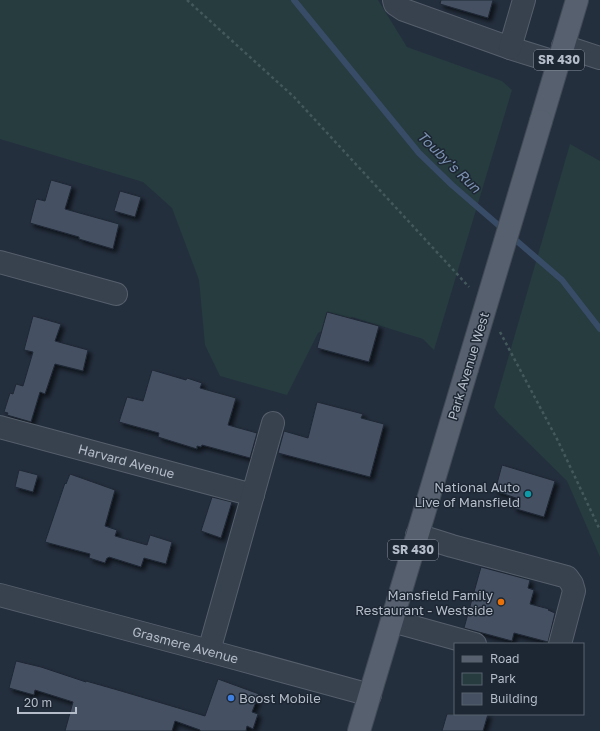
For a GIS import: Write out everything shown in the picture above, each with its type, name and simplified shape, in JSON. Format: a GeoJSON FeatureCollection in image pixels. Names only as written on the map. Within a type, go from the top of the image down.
{"type":"FeatureCollection","features":[{"type":"Feature","properties":{"kind":"main road","name":"Park Avenue West"},"geometry":{"type":"LineString","coordinates":[[359,731],[577,0]]}},
{"type":"Feature","properties":{"kind":"street"},"geometry":{"type":"LineString","coordinates":[[394,0],[395,4],[404,10],[510,48],[600,58]]}},
{"type":"Feature","properties":{"kind":"street"},"geometry":{"type":"LineString","coordinates":[[510,48],[524,0]]}},
{"type":"Feature","properties":{"kind":"street"},"geometry":{"type":"LineString","coordinates":[[0,262],[116,294]]}},
{"type":"Feature","properties":{"kind":"street"},"geometry":{"type":"LineString","coordinates":[[209,651],[273,423]]}},
{"type":"Feature","properties":{"kind":"street","name":"Harvard Avenue"},"geometry":{"type":"LineString","coordinates":[[0,427],[253,495]]}},
{"type":"Feature","properties":{"kind":"street"},"geometry":{"type":"LineString","coordinates":[[417,535],[567,577],[572,584],[574,591],[560,643]]}},
{"type":"Feature","properties":{"kind":"street","name":"Grasmere Avenue"},"geometry":{"type":"LineString","coordinates":[[0,595],[370,696]]}},
{"type":"Feature","properties":{"kind":"street"},"geometry":{"type":"LineString","coordinates":[[392,621],[471,643]]}},
{"type":"Feature","properties":{"kind":"path"},"geometry":{"type":"LineString","coordinates":[[187,0],[294,97],[469,287]]}},
{"type":"Feature","properties":{"kind":"path"},"geometry":{"type":"LineString","coordinates":[[500,332],[558,441],[600,530]]}},
{"type":"Feature","properties":{"kind":"green space"},"geometry":{"type":"Polygon","coordinates":[[[0,0],[378,0],[407,47],[502,81],[512,90],[434,350],[423,339],[352,317],[318,333],[287,395],[220,376],[205,345],[199,280],[172,208],[143,182],[0,139],[0,0]]]}},
{"type":"Feature","properties":{"kind":"green space"},"geometry":{"type":"Polygon","coordinates":[[[570,144],[600,161],[600,557],[567,481],[499,414],[494,407],[570,144]]]}},
{"type":"Feature","properties":{"kind":"building"},"geometry":{"type":"Polygon","coordinates":[[[441,0],[493,0],[488,18],[440,4],[441,0]]]}},
{"type":"Feature","properties":{"kind":"building"},"geometry":{"type":"Polygon","coordinates":[[[51,180],[72,186],[65,209],[119,224],[113,249],[79,239],[79,237],[30,223],[36,200],[45,201],[51,180]]]}},
{"type":"Feature","properties":{"kind":"building"},"geometry":{"type":"Polygon","coordinates":[[[120,191],[141,197],[135,217],[114,211],[120,191]]]}},
{"type":"Feature","properties":{"kind":"building"},"geometry":{"type":"Polygon","coordinates":[[[327,312],[379,326],[369,362],[317,348],[327,312]]]}},
{"type":"Feature","properties":{"kind":"building"},"geometry":{"type":"Polygon","coordinates":[[[33,316],[61,324],[55,341],[88,350],[83,371],[55,364],[45,394],[40,392],[31,422],[7,415],[8,413],[4,412],[10,393],[13,394],[16,384],[23,386],[33,352],[24,350],[33,316]]]}},
{"type":"Feature","properties":{"kind":"building"},"geometry":{"type":"Polygon","coordinates":[[[152,370],[202,383],[200,388],[236,398],[228,425],[257,433],[250,458],[202,445],[201,447],[197,446],[197,449],[158,437],[159,433],[119,422],[127,397],[143,401],[152,370]]]}},
{"type":"Feature","properties":{"kind":"building"},"geometry":{"type":"Polygon","coordinates":[[[317,402],[363,414],[361,418],[384,424],[370,477],[278,453],[284,431],[308,438],[317,402]]]}},
{"type":"Feature","properties":{"kind":"building","name":"National Auto Live of Mansfield"},"geometry":{"type":"Polygon","coordinates":[[[502,465],[555,481],[544,517],[513,508],[516,498],[495,491],[502,465]]]}},
{"type":"Feature","properties":{"kind":"building"},"geometry":{"type":"Polygon","coordinates":[[[19,470],[38,475],[33,492],[15,487],[19,470]]]}},
{"type":"Feature","properties":{"kind":"building"},"geometry":{"type":"Polygon","coordinates":[[[70,474],[115,490],[105,526],[117,530],[115,536],[147,545],[150,535],[172,542],[166,564],[144,558],[141,567],[109,557],[105,563],[89,558],[90,554],[45,542],[65,483],[66,484],[70,474]]]}},
{"type":"Feature","properties":{"kind":"building"},"geometry":{"type":"Polygon","coordinates":[[[212,497],[232,502],[221,538],[201,531],[212,497]]]}},
{"type":"Feature","properties":{"kind":"building","name":"Mansfield Family Restaurant - Westside"},"geometry":{"type":"Polygon","coordinates":[[[481,567],[530,580],[528,588],[534,590],[530,604],[549,609],[548,610],[555,613],[548,642],[514,633],[512,641],[464,628],[481,567]]]}},
{"type":"Feature","properties":{"kind":"building"},"geometry":{"type":"Polygon","coordinates":[[[16,661],[41,667],[86,682],[205,716],[218,679],[259,694],[252,712],[258,714],[253,729],[247,726],[246,731],[200,731],[175,721],[172,731],[65,731],[73,702],[35,690],[34,695],[9,688],[16,661]]]}},
{"type":"Feature","properties":{"kind":"building"},"geometry":{"type":"Polygon","coordinates":[[[447,714],[488,715],[483,731],[442,731],[447,714]]]}},
{"type":"Feature","properties":{"kind":"waterway","name":"Touby's Run"},"geometry":{"type":"LineString","coordinates":[[294,0],[419,153],[452,185],[504,230]]}},
{"type":"Feature","properties":{"kind":"waterway","name":"Touby's Run"},"geometry":{"type":"LineString","coordinates":[[511,236],[562,280],[600,329]]}},
{"type":"Feature","properties":{"kind":"place","name":"National Auto Live of Mansfield"},"geometry":{"type":"Point","coordinates":[528,494]}},
{"type":"Feature","properties":{"kind":"place","name":"Mansfield Family Restaurant - Westside"},"geometry":{"type":"Point","coordinates":[501,602]}},
{"type":"Feature","properties":{"kind":"place","name":"Boost Mobile"},"geometry":{"type":"Point","coordinates":[231,698]}}]}
